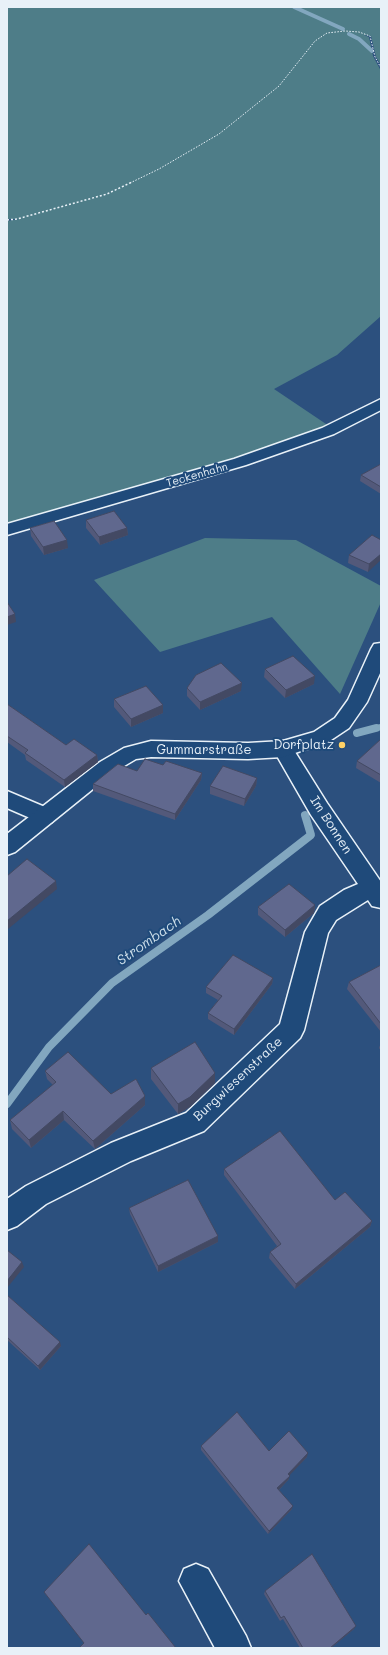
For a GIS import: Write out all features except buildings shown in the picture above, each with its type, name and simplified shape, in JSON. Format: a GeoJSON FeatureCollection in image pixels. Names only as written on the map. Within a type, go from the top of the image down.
{"type":"FeatureCollection","features":[{"type":"Feature","properties":{"kind":"street","name":"Teckenhahn"},"geometry":{"type":"LineString","coordinates":[[7,530],[240,462],[328,431],[381,404]]}},
{"type":"Feature","properties":{"kind":"street","name":"Gummarstraße"},"geometry":{"type":"LineString","coordinates":[[7,846],[107,767],[131,753],[151,750],[248,751],[283,749],[320,737],[342,723],[357,702],[381,649]]}},
{"type":"Feature","properties":{"kind":"street","name":"Im Bonnen"},"geometry":{"type":"LineString","coordinates":[[283,749],[319,809],[377,894]]}},
{"type":"Feature","properties":{"kind":"street"},"geometry":{"type":"LineString","coordinates":[[7,799],[44,816]]}},
{"type":"Feature","properties":{"kind":"street","name":"Burgwiesenstraße"},"geometry":{"type":"LineString","coordinates":[[7,1216],[36,1195],[114,1156],[196,1122],[290,1030],[317,932],[328,913],[352,897],[377,894]]}},
{"type":"Feature","properties":{"kind":"street"},"geometry":{"type":"LineString","coordinates":[[196,1581],[234,1648]]}},
{"type":"Feature","properties":{"kind":"path"},"geometry":{"type":"LineString","coordinates":[[7,220],[17,219],[107,194],[159,169],[219,134],[279,86],[315,41],[327,34],[345,31],[359,32],[370,36],[375,57],[381,68]]}},
{"type":"Feature","properties":{"kind":"green space"},"geometry":{"type":"Polygon","coordinates":[[[7,7],[381,7],[381,65],[376,57],[371,36],[364,35],[369,37],[373,56],[381,71],[381,316],[337,355],[274,389],[329,426],[237,459],[7,524],[7,221],[19,219],[7,219],[7,7]]]}},
{"type":"Feature","properties":{"kind":"green space"},"geometry":{"type":"Polygon","coordinates":[[[205,538],[296,540],[381,586],[381,602],[340,694],[272,617],[160,652],[94,580],[205,538]]]}},
{"type":"Feature","properties":{"kind":"waterway"},"geometry":{"type":"LineString","coordinates":[[294,7],[343,29]]}},
{"type":"Feature","properties":{"kind":"waterway"},"geometry":{"type":"LineString","coordinates":[[349,34],[359,39],[372,51]]}},
{"type":"Feature","properties":{"kind":"waterway","name":"Strombach"},"geometry":{"type":"LineString","coordinates":[[373,729],[381,727]]}},
{"type":"Feature","properties":{"kind":"waterway","name":"Strombach"},"geometry":{"type":"LineString","coordinates":[[357,733],[373,729]]}},
{"type":"Feature","properties":{"kind":"waterway","name":"Strombach"},"geometry":{"type":"LineString","coordinates":[[7,1104],[49,1047],[112,983],[208,915],[311,835],[305,815]]}},
{"type":"Feature","properties":{"kind":"place","name":"Dorfplatz"},"geometry":{"type":"Point","coordinates":[342,745]}}]}
